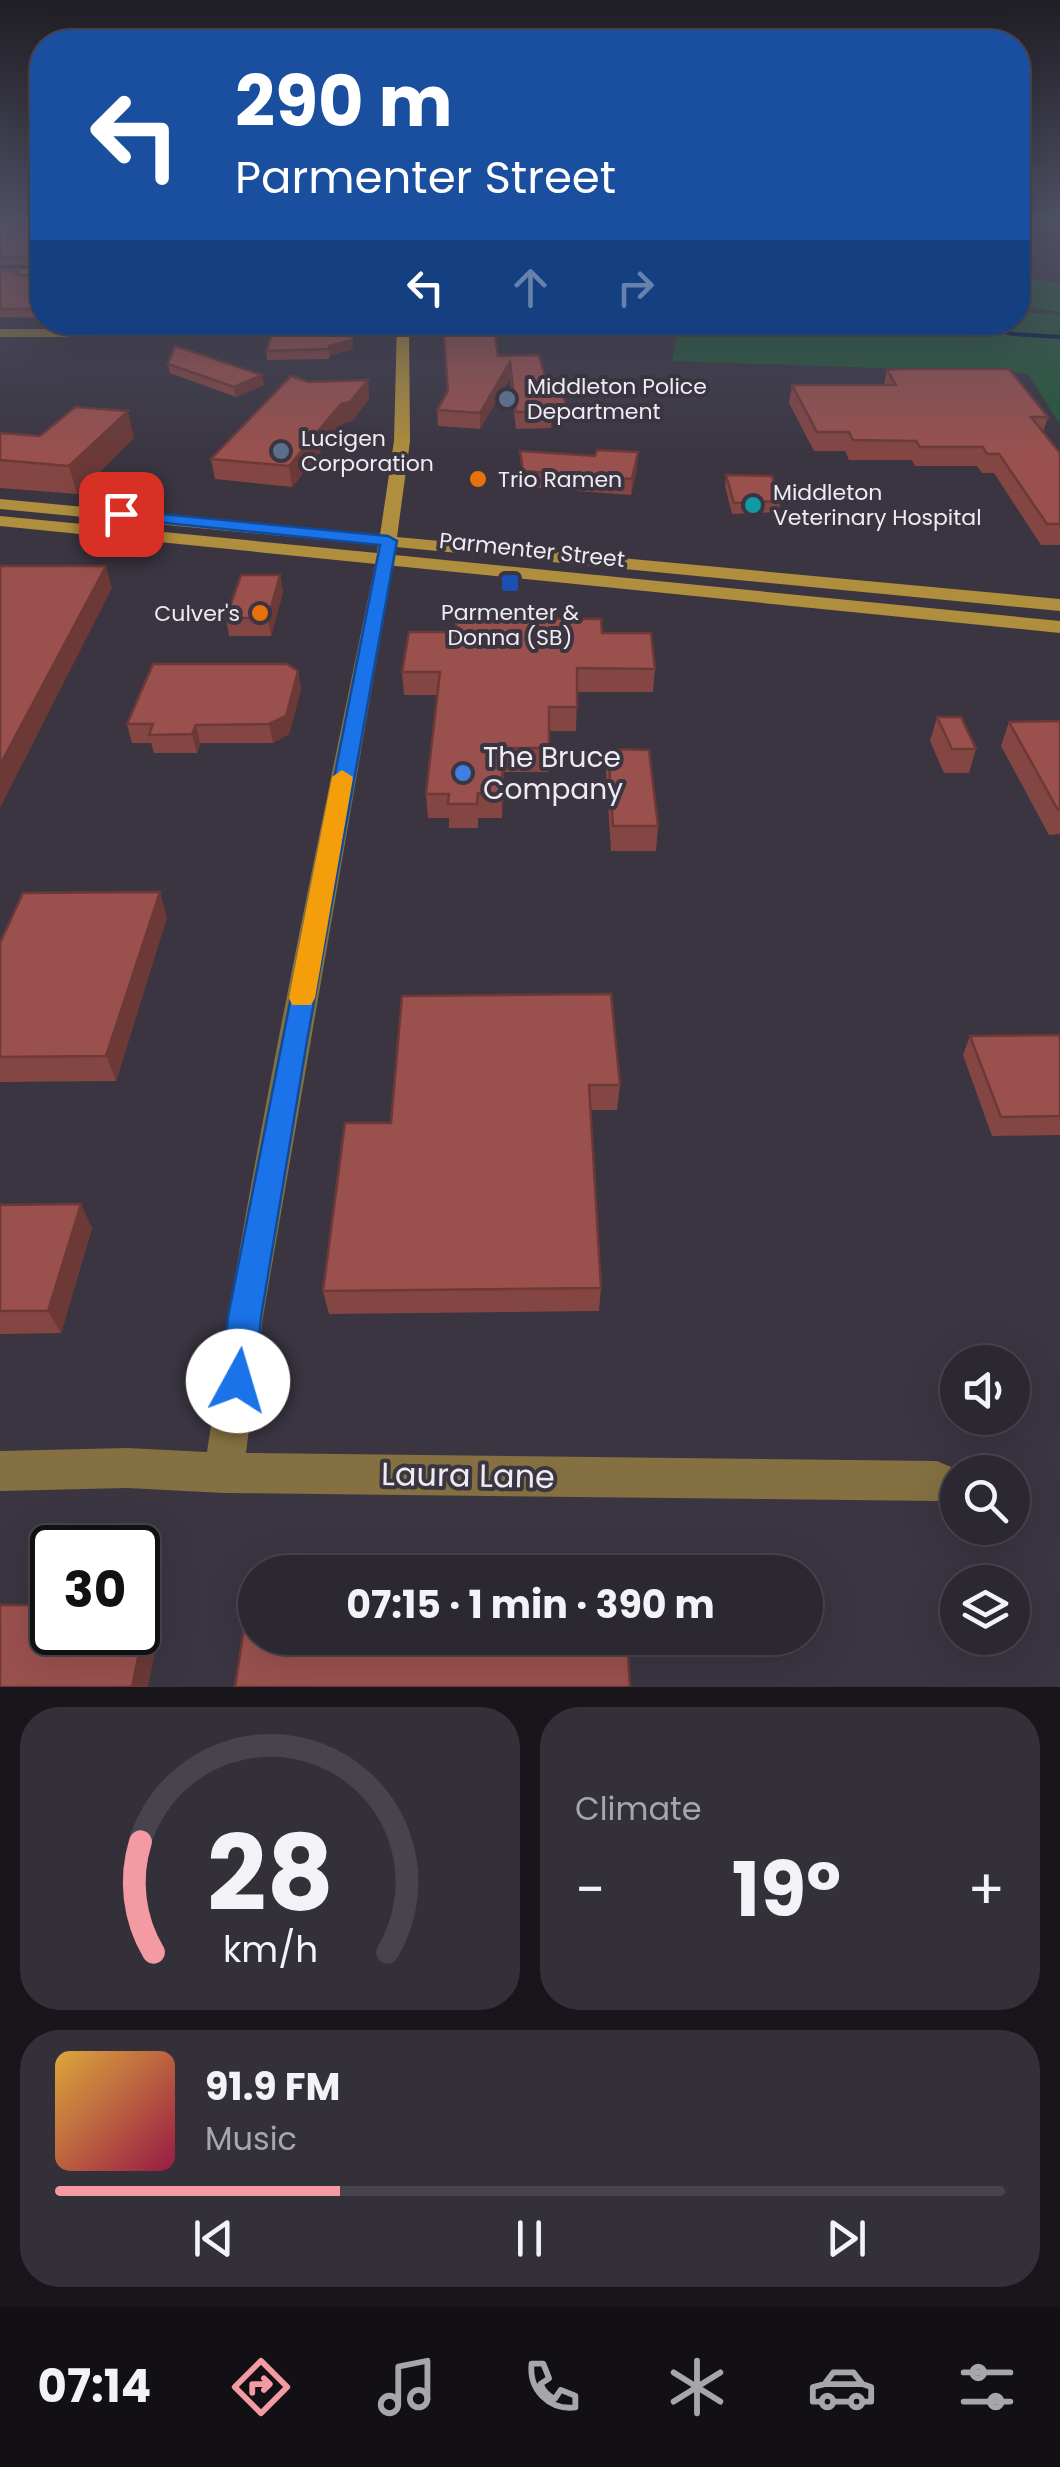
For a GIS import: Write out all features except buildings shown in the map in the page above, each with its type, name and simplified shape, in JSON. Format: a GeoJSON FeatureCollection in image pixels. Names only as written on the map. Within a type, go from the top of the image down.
{"type":"FeatureCollection","features":[{"type":"Feature","properties":{"kind":"street"},"geometry":{"type":"LineString","coordinates":[[0,333],[30,333]]}},
{"type":"Feature","properties":{"kind":"street"},"geometry":{"type":"LineString","coordinates":[[224,1473],[250,1287],[387,551],[402,441],[403,335]]}},
{"type":"Feature","properties":{"kind":"street","name":"Parmenter Street"},"geometry":{"type":"LineString","coordinates":[[0,504],[1060,627]]}},
{"type":"Feature","properties":{"kind":"street","name":"Parmenter Street"},"geometry":{"type":"LineString","coordinates":[[0,521],[1060,605]]}},
{"type":"Feature","properties":{"kind":"street","name":"Laura Lane"},"geometry":{"type":"LineString","coordinates":[[0,1471],[127,1468],[224,1473],[937,1480]]}},
{"type":"Feature","properties":{"kind":"green space"},"geometry":{"type":"Polygon","coordinates":[[[1030,300],[1060,300],[1060,312],[1030,307],[1030,300]]]}},
{"type":"Feature","properties":{"kind":"green space"},"geometry":{"type":"Polygon","coordinates":[[[1030,313],[1060,314],[1060,424],[1027,373],[672,361],[677,335],[1030,335],[1030,313]]]}},
{"type":"Feature","properties":{"kind":"waterway"},"geometry":{"type":"LineString","coordinates":[[1029,335],[1060,337]]}},
{"type":"Feature","properties":{"kind":"slow traffic"},"geometry":{"type":"LineString","coordinates":[[302,998],[342,777]]}},
{"type":"Feature","properties":{"kind":"place","name":"Middleton Police Department"},"geometry":{"type":"Point","coordinates":[507,399]}},
{"type":"Feature","properties":{"kind":"place","name":"Lucigen Corporation"},"geometry":{"type":"Point","coordinates":[281,451]}},
{"type":"Feature","properties":{"kind":"place","name":"Trio Ramen"},"geometry":{"type":"Point","coordinates":[478,479]}},
{"type":"Feature","properties":{"kind":"place","name":"Middleton Veterinary Hospital"},"geometry":{"type":"Point","coordinates":[753,505]}},
{"type":"Feature","properties":{"kind":"place","name":"Parmenter & Donna (SB)"},"geometry":{"type":"Point","coordinates":[510,583]}},
{"type":"Feature","properties":{"kind":"place","name":"Culver's"},"geometry":{"type":"Point","coordinates":[260,613]}},
{"type":"Feature","properties":{"kind":"place","name":"The Bruce Company"},"geometry":{"type":"Point","coordinates":[463,773]}},
{"type":"Feature","properties":{"kind":"route"},"geometry":{"type":"LineString","coordinates":[[121,514],[388,541],[294,1041],[245,1317],[238,1381]]}}]}
